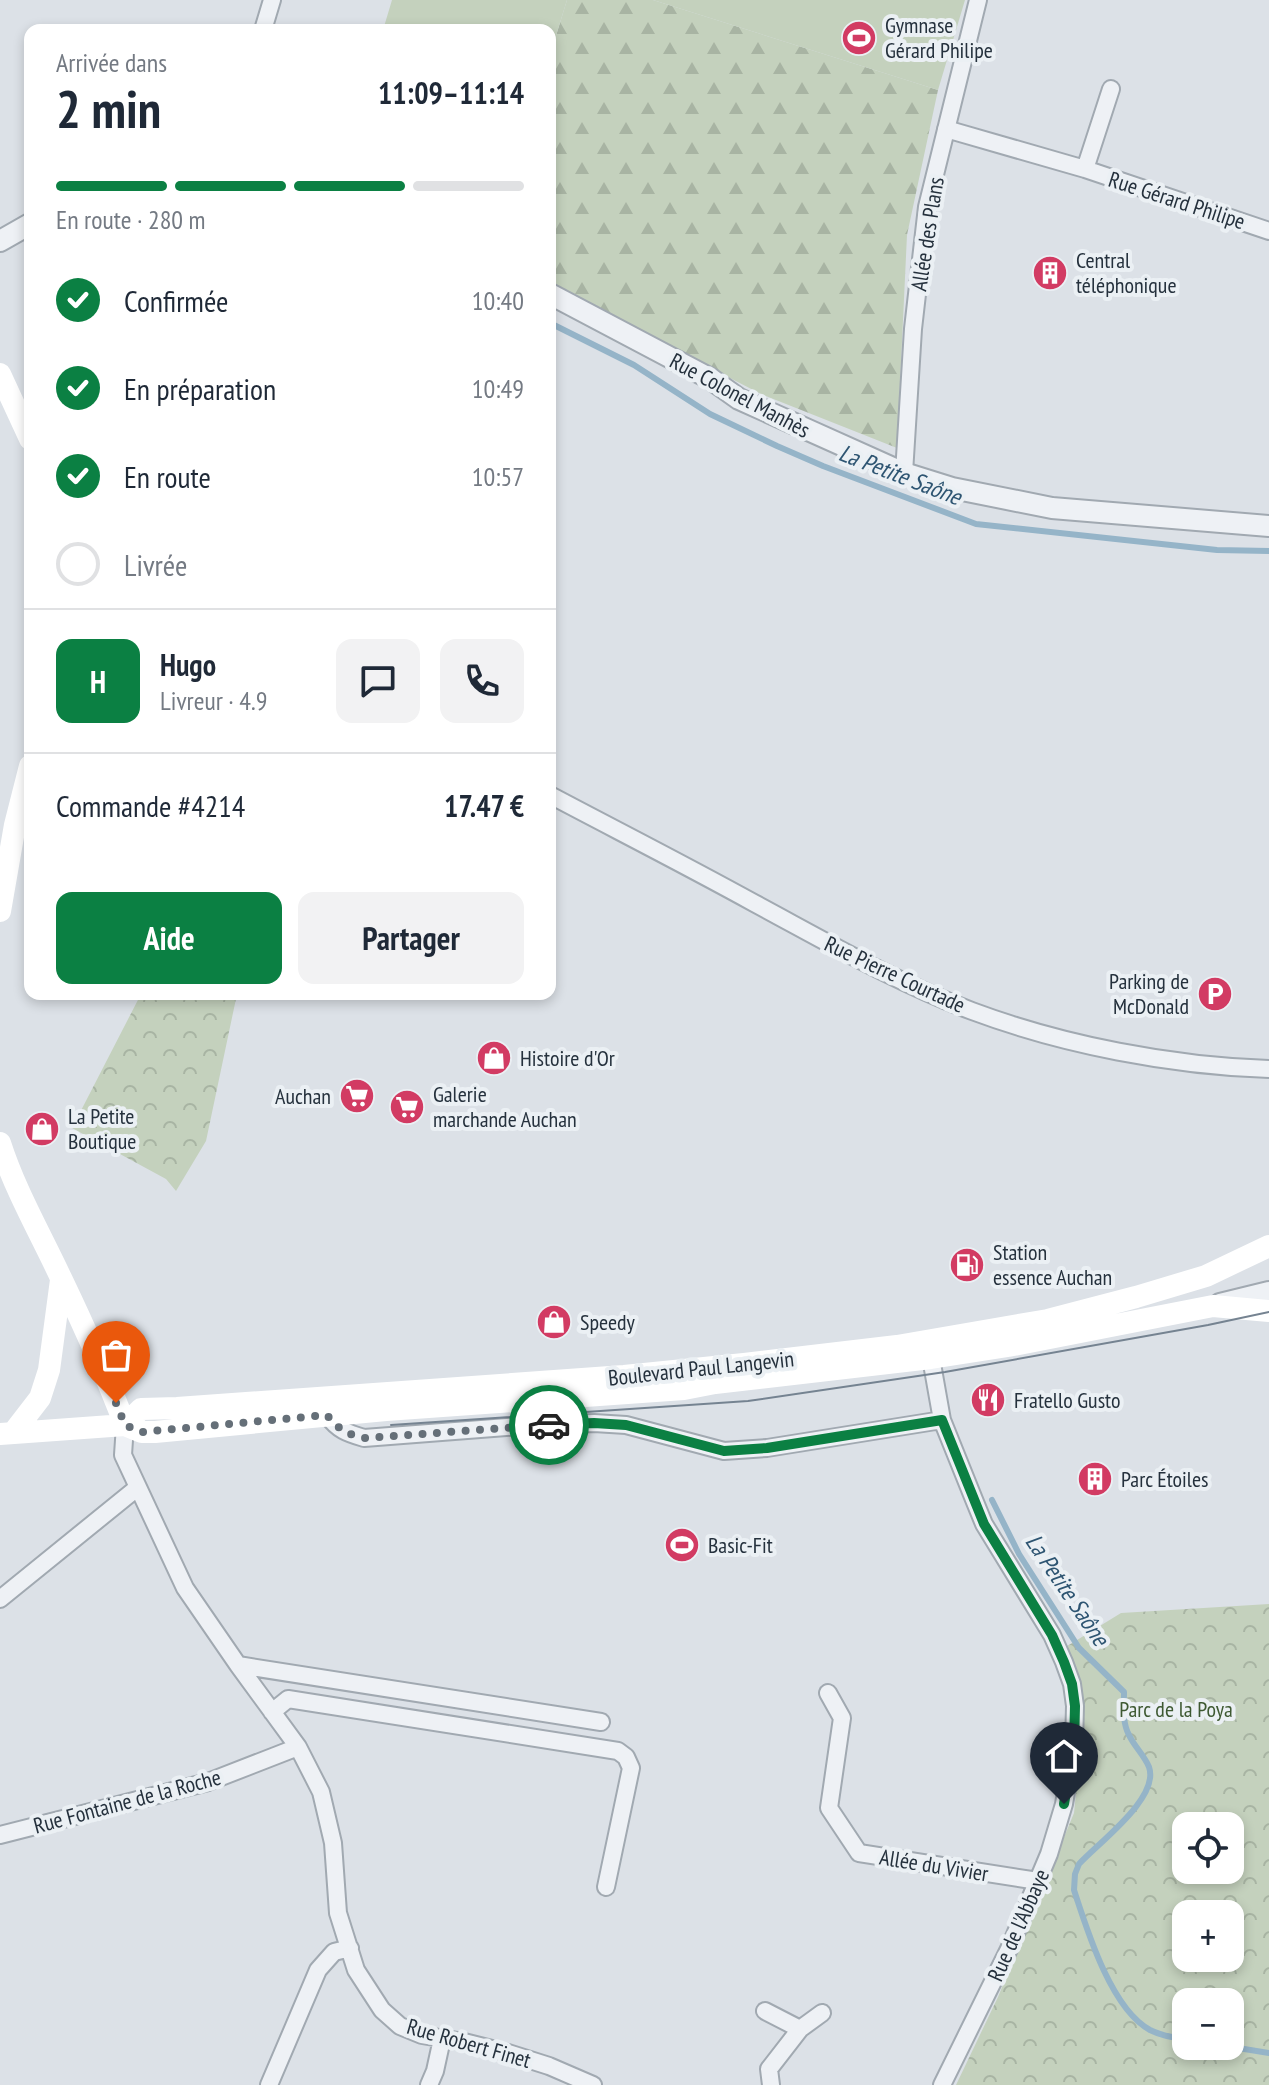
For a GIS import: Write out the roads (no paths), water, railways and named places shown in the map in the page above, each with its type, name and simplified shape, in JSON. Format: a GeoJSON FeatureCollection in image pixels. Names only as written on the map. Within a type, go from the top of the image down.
{"type":"FeatureCollection","features":[{"type":"Feature","properties":{"kind":"main road"},"geometry":{"type":"LineString","coordinates":[[0,374],[24,426]]}},
{"type":"Feature","properties":{"kind":"main road"},"geometry":{"type":"LineString","coordinates":[[0,911],[24,790]]}},
{"type":"Feature","properties":{"kind":"main road"},"geometry":{"type":"LineString","coordinates":[[1,1152],[108,1381],[125,1425],[7,1434]]}},
{"type":"Feature","properties":{"kind":"main road","name":"Boulevard Paul Langevin"},"geometry":{"type":"LineString","coordinates":[[1269,1246],[1206,1276],[1136,1297],[1048,1320],[897,1346],[624,1376],[141,1409],[125,1425],[142,1432],[155,1432],[327,1415],[684,1389],[1008,1346],[1213,1306],[1269,1311]]}},
{"type":"Feature","properties":{"kind":"main road"},"geometry":{"type":"LineString","coordinates":[[7,1434],[40,1398],[49,1370],[61,1279]]}},
{"type":"Feature","properties":{"kind":"street"},"geometry":{"type":"LineString","coordinates":[[265,24],[272,0]]}},
{"type":"Feature","properties":{"kind":"street","name":"Allée des Plans"},"geometry":{"type":"LineString","coordinates":[[904,473],[913,329],[927,207],[978,0]]}},
{"type":"Feature","properties":{"kind":"street","name":"Rue Gérard Philipe"},"geometry":{"type":"LineString","coordinates":[[1085,169],[1111,89]]}},
{"type":"Feature","properties":{"kind":"street","name":"Rue Gérard Philipe"},"geometry":{"type":"LineString","coordinates":[[946,129],[1085,169],[1269,231]]}},
{"type":"Feature","properties":{"kind":"street"},"geometry":{"type":"LineString","coordinates":[[0,241],[24,227]]}},
{"type":"Feature","properties":{"kind":"street","name":"Rue Colonel Manhès"},"geometry":{"type":"LineString","coordinates":[[556,297],[711,379],[739,399],[904,473],[952,488],[1052,508],[1269,526]]}},
{"type":"Feature","properties":{"kind":"street","name":"Rue Pierre Courtade"},"geometry":{"type":"LineString","coordinates":[[556,798],[828,943],[971,1011],[1103,1049],[1204,1066],[1269,1069]]}},
{"type":"Feature","properties":{"kind":"street"},"geometry":{"type":"LineString","coordinates":[[1213,1306],[1269,1292]]}},
{"type":"Feature","properties":{"kind":"street","name":"Boulevard Paul Langevin"},"geometry":{"type":"LineString","coordinates":[[931,1358],[960,1336]]}},
{"type":"Feature","properties":{"kind":"street","name":"Rue de l'Abbaye"},"geometry":{"type":"LineString","coordinates":[[931,1358],[942,1420],[984,1524],[1052,1635],[1072,1684],[1075,1706],[1074,1745],[1056,1834],[1009,1949],[942,2085]]}},
{"type":"Feature","properties":{"kind":"street"},"geometry":{"type":"LineString","coordinates":[[327,1415],[336,1427],[364,1438],[594,1423],[626,1425],[724,1451],[767,1448],[942,1420]]}},
{"type":"Feature","properties":{"kind":"street","name":"Rue Robert Finet"},"geometry":{"type":"LineString","coordinates":[[125,1425],[123,1455],[185,1588],[298,1747],[321,1792],[333,1843],[338,1913],[356,1970],[382,2010],[400,2026],[422,2035],[508,2053],[593,2085]]}},
{"type":"Feature","properties":{"kind":"street"},"geometry":{"type":"LineString","coordinates":[[0,1599],[137,1488]]}},
{"type":"Feature","properties":{"kind":"street"},"geometry":{"type":"LineString","coordinates":[[238,1665],[601,1722]]}},
{"type":"Feature","properties":{"kind":"street","name":"Allée du Vivier"},"geometry":{"type":"LineString","coordinates":[[828,1693],[842,1718],[829,1808],[859,1853],[1038,1881]]}},
{"type":"Feature","properties":{"kind":"street"},"geometry":{"type":"LineString","coordinates":[[272,1712],[288,1699],[618,1751],[626,1757],[631,1768],[606,1887]]}},
{"type":"Feature","properties":{"kind":"street","name":"Rue Fontaine de la Roche"},"geometry":{"type":"LineString","coordinates":[[0,1835],[208,1782],[298,1747]]}},
{"type":"Feature","properties":{"kind":"street"},"geometry":{"type":"LineString","coordinates":[[269,2085],[318,1970],[334,1952],[350,1948]]}},
{"type":"Feature","properties":{"kind":"street"},"geometry":{"type":"LineString","coordinates":[[765,2011],[800,2029]]}},
{"type":"Feature","properties":{"kind":"street"},"geometry":{"type":"LineString","coordinates":[[771,2085],[769,2069],[800,2029],[822,2013]]}},
{"type":"Feature","properties":{"kind":"street"},"geometry":{"type":"LineString","coordinates":[[429,2085],[442,2039]]}},
{"type":"Feature","properties":{"kind":"waterway","name":"La Petite Saône"},"geometry":{"type":"LineString","coordinates":[[556,326],[634,365],[710,414],[777,446],[976,524],[1217,550],[1269,551]]}},
{"type":"Feature","properties":{"kind":"waterway","name":"La Petite Saône"},"geometry":{"type":"LineString","coordinates":[[992,1500],[1019,1554],[1079,1648],[1124,1692],[1127,1730],[1149,1767],[1150,1779],[1137,1806],[1079,1864],[1074,1890],[1102,1967],[1124,2005],[1136,2020],[1150,2030],[1172,2037]]}},
{"type":"Feature","properties":{"kind":"waterway","name":"La Petite Saône"},"geometry":{"type":"LineString","coordinates":[[1244,2049],[1269,2053]]}},
{"type":"Feature","properties":{"kind":"tram line"},"geometry":{"type":"LineString","coordinates":[[391,1425],[748,1401],[945,1372],[1269,1312]]}},
{"type":"Feature","properties":{"kind":"place","name":"Gymnase Gérard Philipe"},"geometry":{"type":"Point","coordinates":[859,38]}},
{"type":"Feature","properties":{"kind":"place","name":"Central téléphonique"},"geometry":{"type":"Point","coordinates":[1050,273]}},
{"type":"Feature","properties":{"kind":"place","name":"Parking de McDonald"},"geometry":{"type":"Point","coordinates":[1215,994]}},
{"type":"Feature","properties":{"kind":"place","name":"Histoire d'Or"},"geometry":{"type":"Point","coordinates":[494,1058]}},
{"type":"Feature","properties":{"kind":"place","name":"Auchan"},"geometry":{"type":"Point","coordinates":[357,1096]}},
{"type":"Feature","properties":{"kind":"place","name":"Galerie marchande Auchan"},"geometry":{"type":"Point","coordinates":[407,1107]}},
{"type":"Feature","properties":{"kind":"place","name":"La Petite Boutique"},"geometry":{"type":"Point","coordinates":[42,1129]}},
{"type":"Feature","properties":{"kind":"place","name":"Station essence Auchan"},"geometry":{"type":"Point","coordinates":[967,1265]}},
{"type":"Feature","properties":{"kind":"place","name":"Speedy"},"geometry":{"type":"Point","coordinates":[554,1322]}},
{"type":"Feature","properties":{"kind":"place","name":"Fratello Gusto"},"geometry":{"type":"Point","coordinates":[988,1400]}},
{"type":"Feature","properties":{"kind":"place","name":"Parc Étoiles"},"geometry":{"type":"Point","coordinates":[1095,1479]}},
{"type":"Feature","properties":{"kind":"place","name":"Basic-Fit"},"geometry":{"type":"Point","coordinates":[682,1545]}},
{"type":"Feature","properties":{"kind":"park label","name":"Parc de la Poya"},"geometry":{"type":"Point","coordinates":[1176,1709]}}]}
